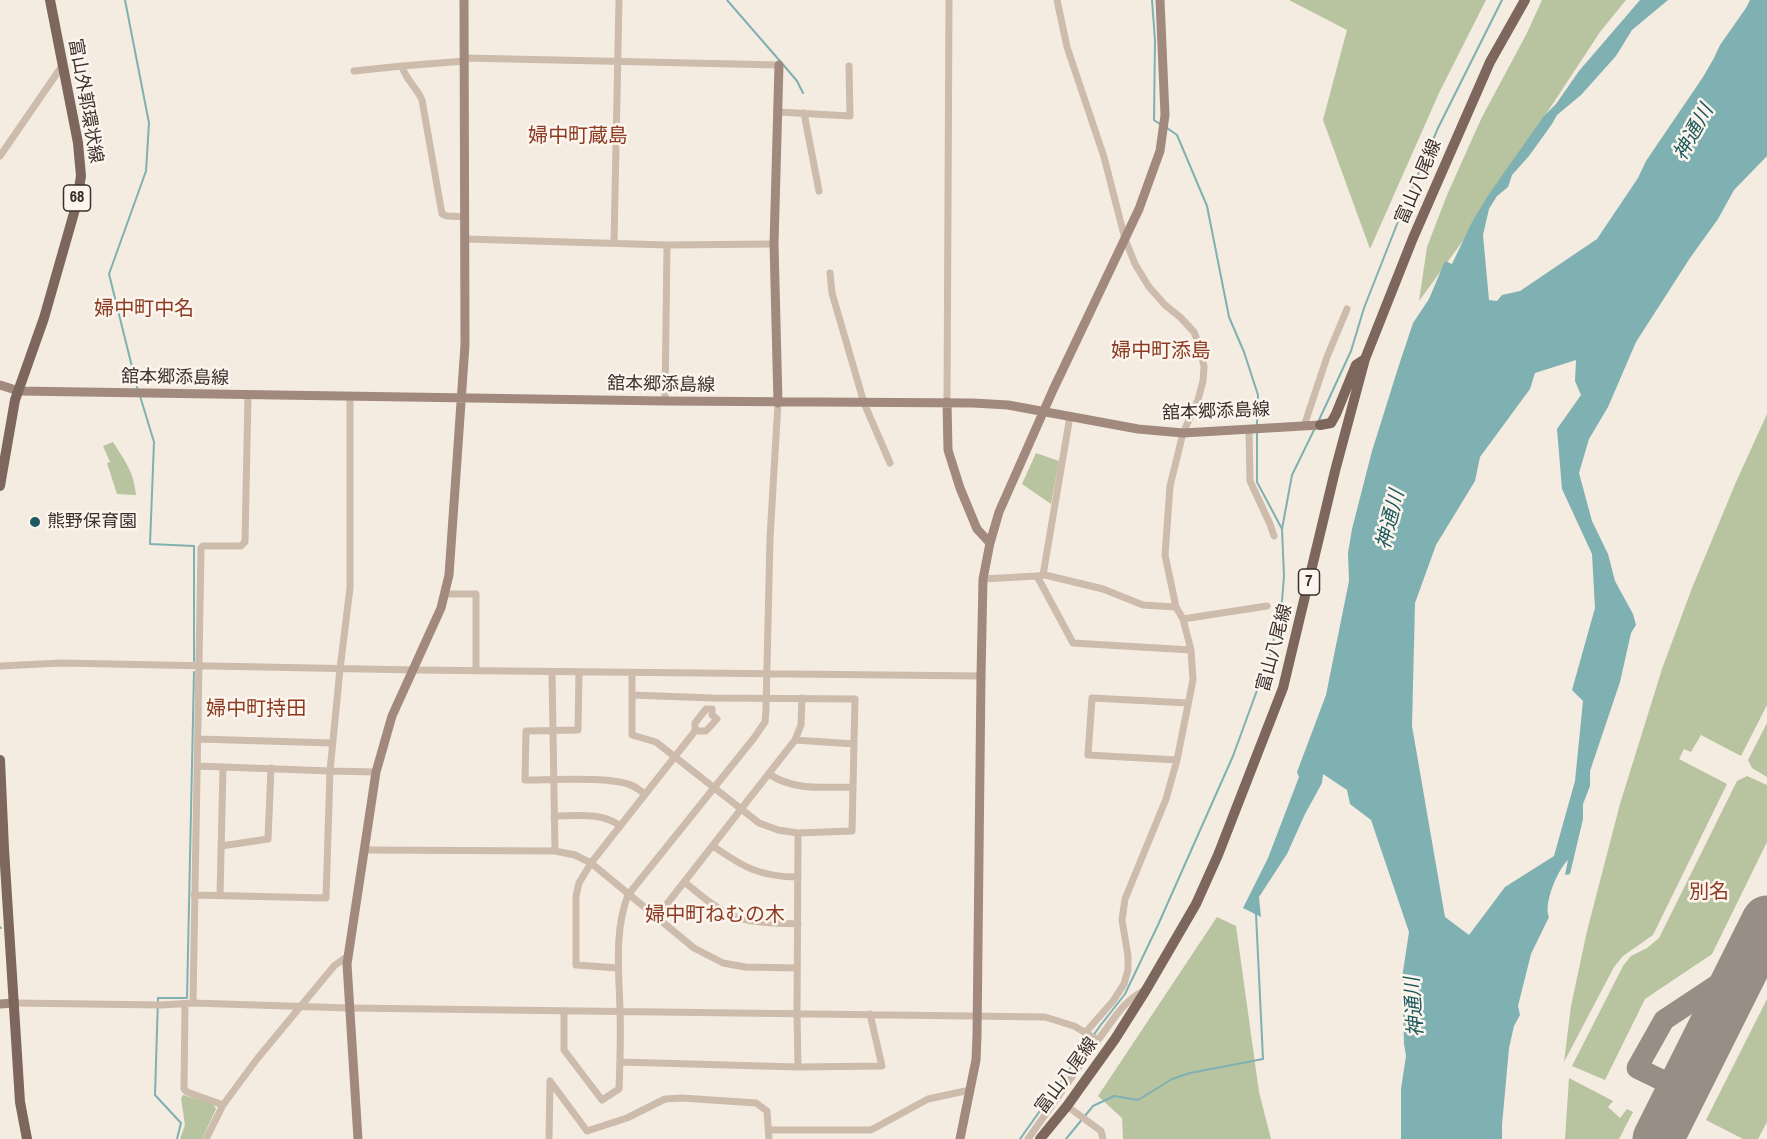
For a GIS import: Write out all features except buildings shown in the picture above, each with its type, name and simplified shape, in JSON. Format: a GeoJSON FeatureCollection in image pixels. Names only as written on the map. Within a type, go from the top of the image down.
{"type":"FeatureCollection","features":[{"type":"Feature","properties":{"kind":"main road","name":"富山外郭環状線"},"geometry":{"type":"LineString","coordinates":[[0,486],[15,400],[44,318],[76,206],[81,176],[78,143],[50,0]]}},
{"type":"Feature","properties":{"kind":"main road","name":"富山八尾線"},"geometry":{"type":"LineString","coordinates":[[1040,1139],[1067,1106],[1146,990],[1196,904],[1209,875],[1283,688],[1335,471],[1365,359],[1413,238],[1485,72],[1525,0]]}},
{"type":"Feature","properties":{"kind":"main road"},"geometry":{"type":"LineString","coordinates":[[1313,425],[1331,423],[1356,365],[1365,359]]}},
{"type":"Feature","properties":{"kind":"main road"},"geometry":{"type":"LineString","coordinates":[[0,760],[2,850],[20,1102],[27,1139]]}},
{"type":"Feature","properties":{"kind":"street"},"geometry":{"type":"LineString","coordinates":[[358,1139],[347,964],[376,772],[392,716],[441,608],[449,575],[465,345],[464,0]]}},
{"type":"Feature","properties":{"kind":"street"},"geometry":{"type":"LineString","coordinates":[[614,243],[619,0]]}},
{"type":"Feature","properties":{"kind":"street"},"geometry":{"type":"LineString","coordinates":[[949,0],[948,450],[960,488],[977,529],[990,543]]}},
{"type":"Feature","properties":{"kind":"street"},"geometry":{"type":"LineString","coordinates":[[1028,1139],[1124,984],[1128,970],[1122,920],[1125,899],[1166,799],[1177,760],[1193,680],[1191,650],[1183,619],[1176,607],[1165,555],[1170,486],[1184,433],[1198,400],[1204,368],[1201,350],[1194,332],[1149,287],[1134,264],[1125,239],[1104,157],[1067,47],[1057,0]]}},
{"type":"Feature","properties":{"kind":"street"},"geometry":{"type":"LineString","coordinates":[[960,1139],[976,1060],[983,579],[999,512],[1125,239],[1160,152],[1165,115],[1160,0]]}},
{"type":"Feature","properties":{"kind":"street"},"geometry":{"type":"LineString","coordinates":[[354,71],[465,60],[779,65],[774,244],[778,402],[770,538],[765,722],[628,895],[620,922],[619,1089],[602,1100],[564,1050],[564,1011]]}},
{"type":"Feature","properties":{"kind":"street"},"geometry":{"type":"LineString","coordinates":[[0,156],[62,66]]}},
{"type":"Feature","properties":{"kind":"street"},"geometry":{"type":"LineString","coordinates":[[402,66],[404,74],[418,90],[422,100],[442,214],[465,217]]}},
{"type":"Feature","properties":{"kind":"street"},"geometry":{"type":"LineString","coordinates":[[778,112],[850,116],[849,66]]}},
{"type":"Feature","properties":{"kind":"street"},"geometry":{"type":"LineString","coordinates":[[804,113],[819,191]]}},
{"type":"Feature","properties":{"kind":"street"},"geometry":{"type":"LineString","coordinates":[[465,239],[667,245],[774,244]]}},
{"type":"Feature","properties":{"kind":"street"},"geometry":{"type":"LineString","coordinates":[[665,401],[667,245]]}},
{"type":"Feature","properties":{"kind":"street"},"geometry":{"type":"LineString","coordinates":[[830,273],[832,293],[864,402],[890,463]]}},
{"type":"Feature","properties":{"kind":"street"},"geometry":{"type":"LineString","coordinates":[[1313,425],[1327,357],[1347,309]]}},
{"type":"Feature","properties":{"kind":"street","name":"舘本郷添島線"},"geometry":{"type":"LineString","coordinates":[[0,385],[19,391],[140,394],[947,402],[1008,405],[1138,429],[1184,433],[1313,425]]}},
{"type":"Feature","properties":{"kind":"street"},"geometry":{"type":"LineString","coordinates":[[223,1105],[184,1089],[194,895],[201,548],[203,546],[241,546],[245,543],[248,395]]}},
{"type":"Feature","properties":{"kind":"street"},"geometry":{"type":"LineString","coordinates":[[194,895],[326,898],[330,771],[350,588],[350,396]]}},
{"type":"Feature","properties":{"kind":"street"},"geometry":{"type":"LineString","coordinates":[[1070,416],[1040,575],[1073,644],[1191,650]]}},
{"type":"Feature","properties":{"kind":"street"},"geometry":{"type":"LineString","coordinates":[[1249,429],[1250,481],[1274,536]]}},
{"type":"Feature","properties":{"kind":"street"},"geometry":{"type":"LineString","coordinates":[[983,579],[1040,575],[1103,590],[1143,605],[1176,607]]}},
{"type":"Feature","properties":{"kind":"street"},"geometry":{"type":"LineString","coordinates":[[444,594],[476,594],[476,671]]}},
{"type":"Feature","properties":{"kind":"street"},"geometry":{"type":"LineString","coordinates":[[1183,619],[1267,606]]}},
{"type":"Feature","properties":{"kind":"street"},"geometry":{"type":"LineString","coordinates":[[0,666],[61,663],[476,671],[981,676]]}},
{"type":"Feature","properties":{"kind":"street"},"geometry":{"type":"LineString","coordinates":[[552,672],[555,851]]}},
{"type":"Feature","properties":{"kind":"street"},"geometry":{"type":"LineString","coordinates":[[579,672],[578,730],[526,731],[525,780],[604,780],[632,786],[645,794]]}},
{"type":"Feature","properties":{"kind":"street"},"geometry":{"type":"LineString","coordinates":[[632,673],[632,695],[632,735],[657,742],[759,823],[778,830],[798,833],[852,831],[855,699],[632,695]]}},
{"type":"Feature","properties":{"kind":"street"},"geometry":{"type":"LineString","coordinates":[[695,731],[706,731],[717,719],[712,715],[712,698]]}},
{"type":"Feature","properties":{"kind":"street"},"geometry":{"type":"LineString","coordinates":[[656,918],[795,740],[801,724],[802,698]]}},
{"type":"Feature","properties":{"kind":"street"},"geometry":{"type":"LineString","coordinates":[[1177,760],[1088,755],[1092,698],[1188,703]]}},
{"type":"Feature","properties":{"kind":"street"},"geometry":{"type":"LineString","coordinates":[[618,968],[576,965],[576,896],[579,883],[591,863],[695,731],[695,723],[706,709],[712,708]]}},
{"type":"Feature","properties":{"kind":"street"},"geometry":{"type":"LineString","coordinates":[[198,739],[333,742]]}},
{"type":"Feature","properties":{"kind":"street"},"geometry":{"type":"LineString","coordinates":[[795,740],[854,744]]}},
{"type":"Feature","properties":{"kind":"street"},"geometry":{"type":"LineString","coordinates":[[197,766],[376,772]]}},
{"type":"Feature","properties":{"kind":"street"},"geometry":{"type":"LineString","coordinates":[[220,896],[223,767]]}},
{"type":"Feature","properties":{"kind":"street"},"geometry":{"type":"LineString","coordinates":[[221,846],[268,839],[270,768]]}},
{"type":"Feature","properties":{"kind":"street"},"geometry":{"type":"LineString","coordinates":[[769,774],[779,781],[794,785],[853,787]]}},
{"type":"Feature","properties":{"kind":"street"},"geometry":{"type":"LineString","coordinates":[[554,816],[603,817],[613,820],[620,826]]}},
{"type":"Feature","properties":{"kind":"street"},"geometry":{"type":"LineString","coordinates":[[798,833],[798,1067]]}},
{"type":"Feature","properties":{"kind":"street"},"geometry":{"type":"LineString","coordinates":[[713,846],[740,864],[758,872],[778,877],[798,877]]}},
{"type":"Feature","properties":{"kind":"street"},"geometry":{"type":"LineString","coordinates":[[365,850],[555,851],[575,855],[591,863],[694,948],[723,963],[745,967],[797,968]]}},
{"type":"Feature","properties":{"kind":"street"},"geometry":{"type":"LineString","coordinates":[[684,882],[719,909],[733,916],[760,922],[798,924]]}},
{"type":"Feature","properties":{"kind":"street"},"geometry":{"type":"LineString","coordinates":[[206,1139],[223,1105],[257,1059],[334,966],[348,955]]}},
{"type":"Feature","properties":{"kind":"street"},"geometry":{"type":"LineString","coordinates":[[1092,1036],[1136,994],[1146,990]]}},
{"type":"Feature","properties":{"kind":"street"},"geometry":{"type":"LineString","coordinates":[[0,1004],[162,1005],[189,1003],[349,1008],[1045,1017],[1061,1021],[1092,1036]]}},
{"type":"Feature","properties":{"kind":"street"},"geometry":{"type":"LineString","coordinates":[[620,1062],[798,1067],[882,1066],[870,1014]]}},
{"type":"Feature","properties":{"kind":"street"},"geometry":{"type":"LineString","coordinates":[[549,1139],[550,1081],[587,1131],[627,1118],[665,1099],[682,1098],[756,1103],[767,1111],[769,1139]]}},
{"type":"Feature","properties":{"kind":"street"},"geometry":{"type":"LineString","coordinates":[[769,1130],[871,1130],[928,1099],[970,1090]]}},
{"type":"Feature","properties":{"kind":"street"},"geometry":{"type":"LineString","coordinates":[[1067,1106],[1101,1131],[1103,1139]]}},
{"type":"Feature","properties":{"kind":"green space"},"geometry":{"type":"Polygon","coordinates":[[[1289,0],[1486,0],[1439,93],[1370,249],[1323,120],[1347,30],[1289,0]]]}},
{"type":"Feature","properties":{"kind":"green space"},"geometry":{"type":"Polygon","coordinates":[[[1542,0],[1626,0],[1600,32],[1462,242],[1419,301],[1427,247],[1447,195],[1482,117],[1542,0]]]}},
{"type":"Feature","properties":{"kind":"green space"},"geometry":{"type":"Polygon","coordinates":[[[1767,414],[1767,705],[1741,756],[1701,735],[1691,752],[1684,749],[1679,759],[1727,784],[1653,935],[1623,956],[1614,967],[1564,1062],[1571,1006],[1587,931],[1620,804],[1662,669],[1692,588],[1767,414]]]}},
{"type":"Feature","properties":{"kind":"green space"},"geometry":{"type":"Polygon","coordinates":[[[113,442],[131,473],[136,495],[117,494],[107,463],[110,462],[103,446],[113,442]]]}},
{"type":"Feature","properties":{"kind":"green space"},"geometry":{"type":"Polygon","coordinates":[[[1036,453],[1059,461],[1051,504],[1022,484],[1036,453]]]}},
{"type":"Feature","properties":{"kind":"green space"},"geometry":{"type":"Polygon","coordinates":[[[1767,723],[1767,777],[1752,768],[1748,760],[1767,723]]]}},
{"type":"Feature","properties":{"kind":"green space"},"geometry":{"type":"Polygon","coordinates":[[[1747,776],[1767,785],[1767,842],[1712,954],[1645,999],[1605,1080],[1572,1066],[1623,966],[1631,956],[1647,948],[1659,938],[1737,781],[1747,776]]]}},
{"type":"Feature","properties":{"kind":"green space"},"geometry":{"type":"Polygon","coordinates":[[[1217,917],[1236,926],[1259,1092],[1271,1139],[1123,1139],[1122,1118],[1098,1096],[1217,917]]]}},
{"type":"Feature","properties":{"kind":"green space"},"geometry":{"type":"Polygon","coordinates":[[[1767,999],[1767,1122],[1758,1139],[1743,1139],[1706,1120],[1767,999]]]}},
{"type":"Feature","properties":{"kind":"green space"},"geometry":{"type":"Polygon","coordinates":[[[1569,1078],[1613,1101],[1608,1107],[1620,1118],[1627,1109],[1633,1112],[1619,1139],[1565,1139],[1569,1078]]]}},
{"type":"Feature","properties":{"kind":"green space"},"geometry":{"type":"Polygon","coordinates":[[[183,1095],[213,1104],[216,1109],[202,1139],[180,1139],[185,1125],[181,1098],[183,1095]]]}},
{"type":"Feature","properties":{"kind":"water","name":"神通川"},"geometry":{"type":"Polygon","coordinates":[[[1640,0],[1668,0],[1632,30],[1616,56],[1581,95],[1557,115],[1529,156],[1512,175],[1508,187],[1497,196],[1489,209],[1483,235],[1489,300],[1497,301],[1502,295],[1520,291],[1597,239],[1703,77],[1720,45],[1750,0],[1767,0],[1767,156],[1734,190],[1718,219],[1636,342],[1608,407],[1589,439],[1579,473],[1592,521],[1608,554],[1615,581],[1633,614],[1636,625],[1631,633],[1620,682],[1590,771],[1590,786],[1583,804],[1583,819],[1570,874],[1565,875],[1568,860],[1552,887],[1548,904],[1549,917],[1531,954],[1518,1006],[1520,1015],[1514,1026],[1509,1048],[1502,1139],[1401,1139],[1401,1089],[1406,1056],[1402,978],[1409,932],[1371,820],[1350,804],[1347,790],[1323,774],[1322,783],[1287,854],[1259,897],[1261,917],[1243,908],[1268,858],[1299,777],[1297,772],[1326,695],[1349,581],[1348,553],[1352,529],[1372,451],[1413,323],[1429,299],[1445,261],[1452,264],[1472,222],[1489,194],[1579,71],[1640,0]],[[1576,360],[1535,373],[1530,389],[1480,457],[1475,481],[1436,545],[1415,603],[1412,726],[1445,917],[1469,935],[1505,887],[1554,856],[1575,781],[1583,701],[1572,690],[1595,608],[1592,554],[1562,489],[1557,429],[1581,395],[1575,381],[1576,360]]]}},
{"type":"Feature","properties":{"kind":"waterway"},"geometry":{"type":"LineString","coordinates":[[125,0],[149,123],[146,171],[109,274],[138,391]]}},
{"type":"Feature","properties":{"kind":"waterway"},"geometry":{"type":"LineString","coordinates":[[727,0],[797,81],[803,93]]}},
{"type":"Feature","properties":{"kind":"waterway"},"geometry":{"type":"LineString","coordinates":[[1152,0],[1155,40],[1154,120],[1160,124]]}},
{"type":"Feature","properties":{"kind":"waterway"},"geometry":{"type":"LineString","coordinates":[[1319,420],[1351,351],[1364,308],[1438,128],[1502,0]]}},
{"type":"Feature","properties":{"kind":"waterway"},"geometry":{"type":"LineString","coordinates":[[1167,128],[1177,135],[1207,206],[1229,317],[1244,352],[1258,395],[1257,424]]}},
{"type":"Feature","properties":{"kind":"waterway"},"geometry":{"type":"LineString","coordinates":[[140,396],[154,442],[150,544],[194,546],[194,661]]}},
{"type":"Feature","properties":{"kind":"waterway"},"geometry":{"type":"LineString","coordinates":[[1020,1139],[1125,994],[1233,756],[1271,652],[1282,601],[1284,576],[1282,529],[1292,475],[1315,428]]}},
{"type":"Feature","properties":{"kind":"waterway"},"geometry":{"type":"LineString","coordinates":[[1257,430],[1257,482],[1282,529]]}},
{"type":"Feature","properties":{"kind":"waterway"},"geometry":{"type":"LineString","coordinates":[[177,1139],[181,1123],[155,1095],[158,998],[187,998],[194,672]]}},
{"type":"Feature","properties":{"kind":"waterway"},"geometry":{"type":"LineString","coordinates":[[1066,1139],[1093,1106],[1114,1096],[1138,1100],[1172,1079],[1190,1073],[1263,1059],[1256,914]]}},
{"type":"Feature","properties":{"kind":"taxiway"},"geometry":{"type":"LineString","coordinates":[[1682,1090],[1637,1068],[1664,1020],[1744,967]]}},
{"type":"Feature","properties":{"kind":"runway"},"geometry":{"type":"LineString","coordinates":[[1658,1139],[1767,921]]}},
{"type":"Feature","properties":{"kind":"place","name":"熊野保育園"},"geometry":{"type":"Point","coordinates":[35,522]}},
{"type":"Feature","properties":{"kind":"district","name":"婦中町蔵島"},"geometry":{"type":"Point","coordinates":[578,137]}},
{"type":"Feature","properties":{"kind":"district","name":"婦中町中名"},"geometry":{"type":"Point","coordinates":[144,310]}},
{"type":"Feature","properties":{"kind":"district","name":"婦中町添島"},"geometry":{"type":"Point","coordinates":[1161,352]}},
{"type":"Feature","properties":{"kind":"district","name":"婦中町持田"},"geometry":{"type":"Point","coordinates":[256,710]}},
{"type":"Feature","properties":{"kind":"district","name":"別名"},"geometry":{"type":"Point","coordinates":[1709,893]}},
{"type":"Feature","properties":{"kind":"district","name":"婦中町ねむの木"},"geometry":{"type":"Point","coordinates":[715,916]}}]}
